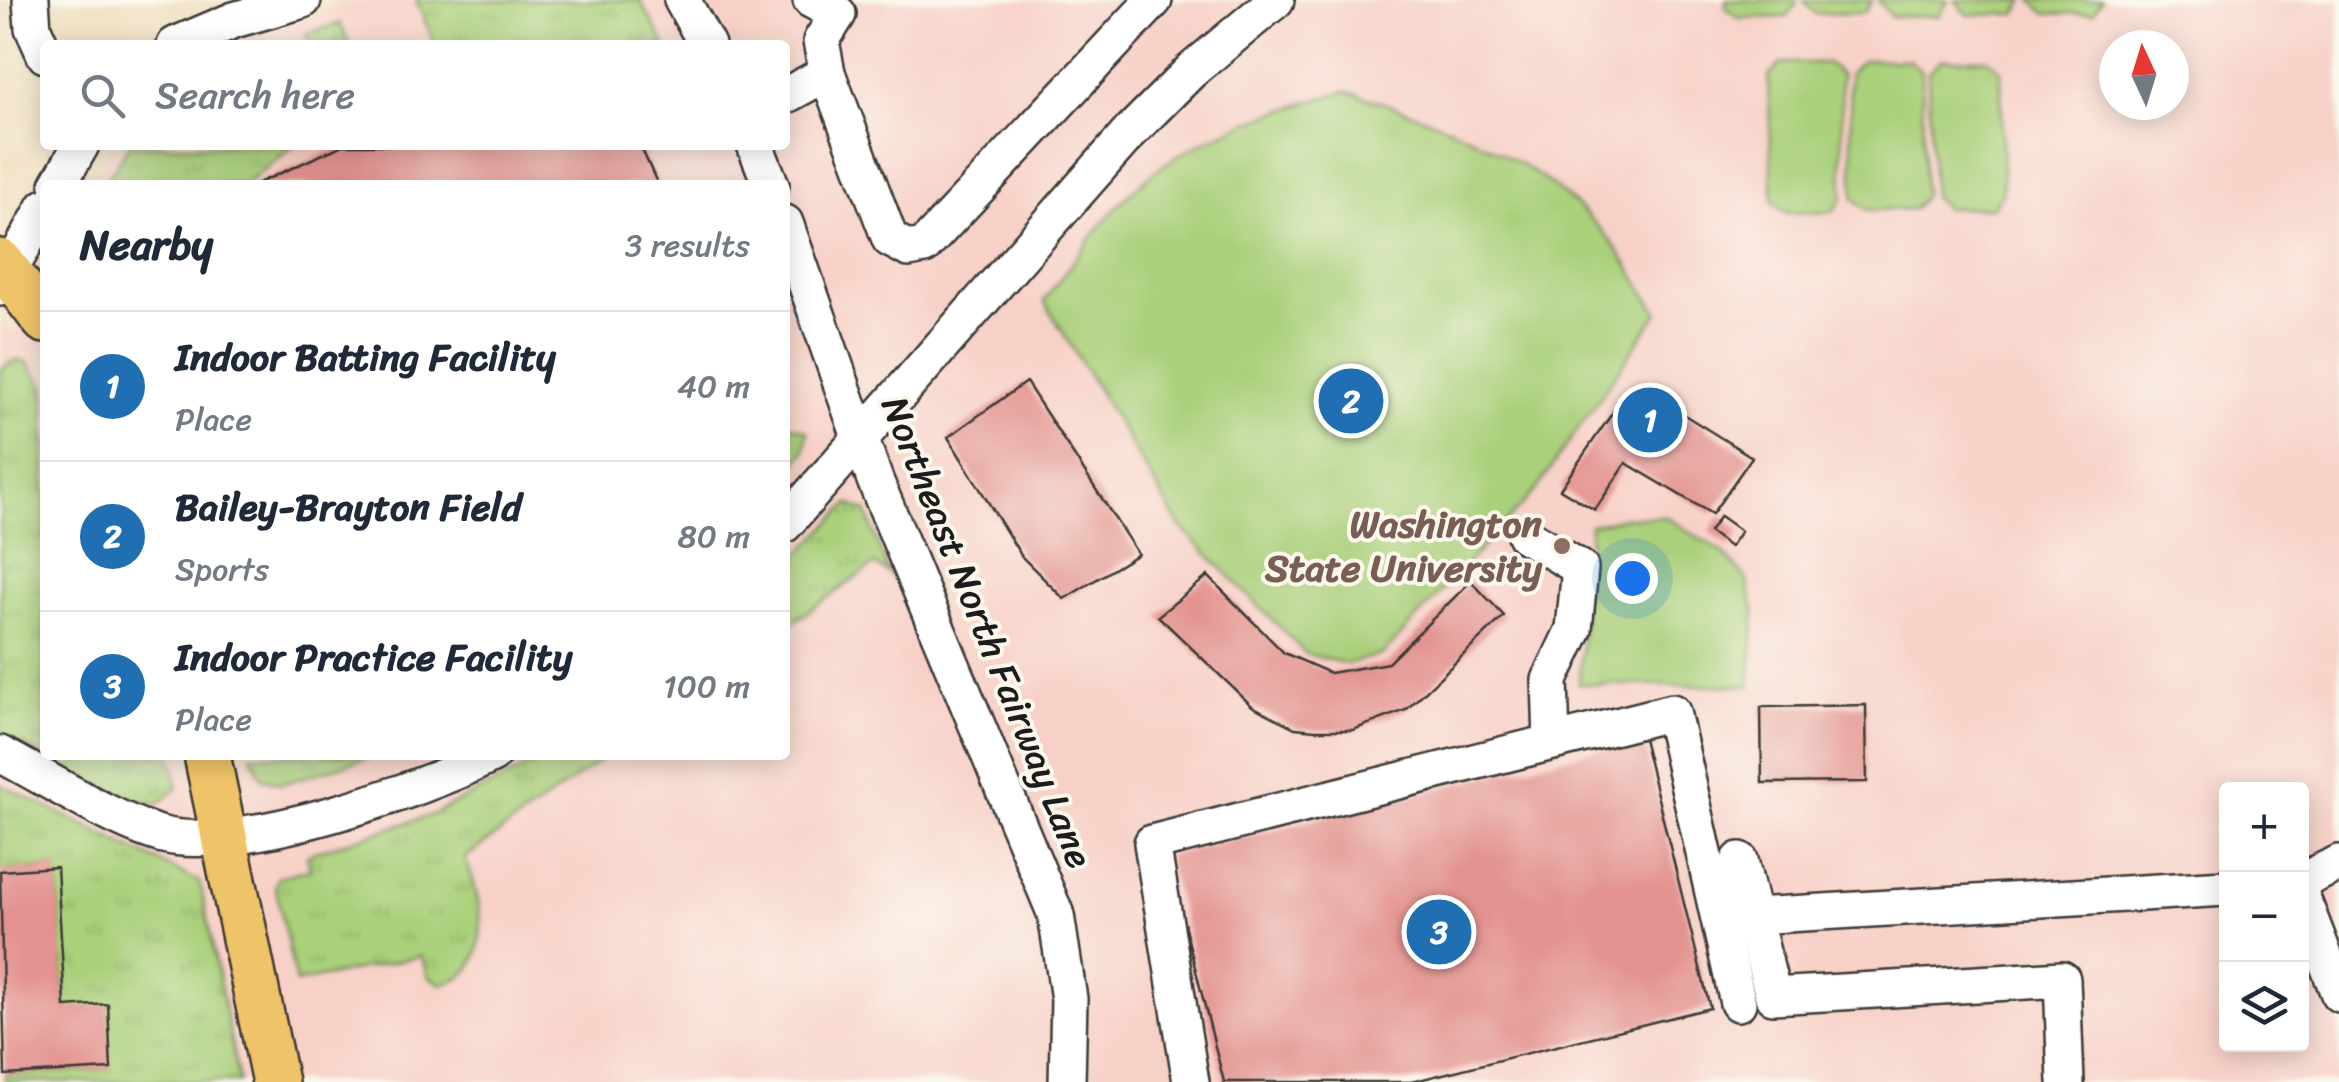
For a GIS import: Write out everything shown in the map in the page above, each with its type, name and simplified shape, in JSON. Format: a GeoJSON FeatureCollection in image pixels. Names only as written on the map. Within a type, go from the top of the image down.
{"type":"FeatureCollection","features":[{"type":"Feature","properties":{"kind":"main road"},"geometry":{"type":"LineString","coordinates":[[3,275],[40,315]]}},
{"type":"Feature","properties":{"kind":"main road"},"geometry":{"type":"LineString","coordinates":[[208,760],[275,1082]]}},
{"type":"Feature","properties":{"kind":"street"},"geometry":{"type":"LineString","coordinates":[[31,0],[33,28],[40,44]]}},
{"type":"Feature","properties":{"kind":"street"},"geometry":{"type":"LineString","coordinates":[[187,40],[234,20],[304,0]]}},
{"type":"Feature","properties":{"kind":"street"},"geometry":{"type":"LineString","coordinates":[[682,0],[704,40]]}},
{"type":"Feature","properties":{"kind":"street"},"geometry":{"type":"LineString","coordinates":[[812,0],[838,14],[821,41],[828,73],[890,239],[909,249],[924,246],[1154,0]]}},
{"type":"Feature","properties":{"kind":"street"},"geometry":{"type":"LineString","coordinates":[[790,519],[1130,132],[1191,70],[1276,0]]}},
{"type":"Feature","properties":{"kind":"street"},"geometry":{"type":"LineString","coordinates":[[790,93],[828,73]]}},
{"type":"Feature","properties":{"kind":"street"},"geometry":{"type":"LineString","coordinates":[[61,180],[78,150]]}},
{"type":"Feature","properties":{"kind":"street"},"geometry":{"type":"LineString","coordinates":[[757,150],[768,180]]}},
{"type":"Feature","properties":{"kind":"street"},"geometry":{"type":"LineString","coordinates":[[3,275],[40,215]]}},
{"type":"Feature","properties":{"kind":"street","name":"Northeast North Fairway Lane"},"geometry":{"type":"LineString","coordinates":[[790,237],[862,440],[1056,915],[1069,999],[1067,1082]]}},
{"type":"Feature","properties":{"kind":"street"},"geometry":{"type":"LineString","coordinates":[[1525,535],[1580,568],[1574,629],[1550,680],[1552,742]]}},
{"type":"Feature","properties":{"kind":"street"},"geometry":{"type":"LineString","coordinates":[[1191,1082],[1152,844],[1672,712],[1738,1003]]}},
{"type":"Feature","properties":{"kind":"street"},"geometry":{"type":"LineString","coordinates":[[0,754],[144,828],[193,841],[224,838],[383,799],[480,760]]}},
{"type":"Feature","properties":{"kind":"street"},"geometry":{"type":"LineString","coordinates":[[1740,860],[1772,996],[2062,978],[2066,1082]]}},
{"type":"Feature","properties":{"kind":"street"},"geometry":{"type":"LineString","coordinates":[[2309,877],[2339,864]]}},
{"type":"Feature","properties":{"kind":"street"},"geometry":{"type":"LineString","coordinates":[[1753,916],[2219,888]]}},
{"type":"Feature","properties":{"kind":"street"},"geometry":{"type":"LineString","coordinates":[[2309,916],[2339,994]]}},
{"type":"Feature","properties":{"kind":"shaded area","name":"Washington State University"},"geometry":{"type":"Polygon","coordinates":[[[357,0],[2339,0],[2339,1082],[0,1082],[0,321],[11,336],[40,274],[40,760],[790,760],[790,180],[91,180],[109,150],[790,150],[790,40],[238,40],[357,0]]]}},
{"type":"Feature","properties":{"kind":"green space"},"geometry":{"type":"Polygon","coordinates":[[[416,0],[640,0],[662,40],[433,40],[416,0]]]}},
{"type":"Feature","properties":{"kind":"green space"},"geometry":{"type":"Polygon","coordinates":[[[1726,0],[1797,3],[1787,17],[1739,18],[1726,8],[1726,0]]]}},
{"type":"Feature","properties":{"kind":"green space"},"geometry":{"type":"Polygon","coordinates":[[[1803,0],[1872,0],[1864,13],[1816,14],[1803,0]]]}},
{"type":"Feature","properties":{"kind":"green space"},"geometry":{"type":"Polygon","coordinates":[[[1878,0],[1948,1],[1939,16],[1891,17],[1878,0]]]}},
{"type":"Feature","properties":{"kind":"green space"},"geometry":{"type":"Polygon","coordinates":[[[1955,0],[2025,0],[2016,14],[1968,15],[1955,0]]]}},
{"type":"Feature","properties":{"kind":"green space"},"geometry":{"type":"Polygon","coordinates":[[[2033,0],[2102,0],[2093,13],[2045,14],[2033,0]]]}},
{"type":"Feature","properties":{"kind":"green space"},"geometry":{"type":"Polygon","coordinates":[[[340,23],[348,40],[309,40],[306,34],[340,23]]]}},
{"type":"Feature","properties":{"kind":"green space"},"geometry":{"type":"Polygon","coordinates":[[[1942,59],[1988,59],[2001,70],[2003,192],[1993,207],[1945,208],[1933,197],[1928,72],[1942,59]]]}},
{"type":"Feature","properties":{"kind":"green space"},"geometry":{"type":"Polygon","coordinates":[[[1863,60],[1909,60],[1922,72],[1924,194],[1914,209],[1867,210],[1854,199],[1849,73],[1863,60]]]}},
{"type":"Feature","properties":{"kind":"green space"},"geometry":{"type":"Polygon","coordinates":[[[1781,63],[1828,63],[1841,75],[1843,197],[1833,212],[1785,213],[1773,202],[1768,77],[1781,63]]]}},
{"type":"Feature","properties":{"kind":"green space"},"geometry":{"type":"Polygon","coordinates":[[[1346,91],[1448,127],[1541,178],[1570,199],[1605,234],[1658,313],[1536,490],[1383,654],[1347,664],[1306,654],[1180,526],[1044,301],[1115,209],[1167,163],[1231,129],[1346,91]]]}},
{"type":"Feature","properties":{"kind":"green space"},"geometry":{"type":"Polygon","coordinates":[[[126,150],[289,150],[250,180],[107,180],[126,150]]]}},
{"type":"Feature","properties":{"kind":"green space"},"geometry":{"type":"Polygon","coordinates":[[[14,360],[27,362],[40,381],[40,754],[0,733],[0,370],[14,360]]]}},
{"type":"Feature","properties":{"kind":"green space"},"geometry":{"type":"Polygon","coordinates":[[[790,425],[808,431],[804,453],[790,468],[790,425]]]}},
{"type":"Feature","properties":{"kind":"green space"},"geometry":{"type":"Polygon","coordinates":[[[849,504],[866,511],[889,574],[875,564],[790,624],[790,563],[849,504]]]}},
{"type":"Feature","properties":{"kind":"green space"},"geometry":{"type":"Polygon","coordinates":[[[1627,517],[1666,517],[1722,552],[1746,578],[1755,612],[1750,686],[1579,684],[1590,525],[1627,517]]]}},
{"type":"Feature","properties":{"kind":"green space"},"geometry":{"type":"Polygon","coordinates":[[[51,760],[172,760],[178,788],[158,804],[125,799],[51,760]]]}},
{"type":"Feature","properties":{"kind":"green space"},"geometry":{"type":"Polygon","coordinates":[[[253,760],[360,760],[281,784],[262,778],[253,760]]]}},
{"type":"Feature","properties":{"kind":"green space"},"geometry":{"type":"Polygon","coordinates":[[[542,760],[601,760],[465,858],[480,912],[480,931],[478,950],[460,977],[442,984],[429,977],[421,956],[296,983],[275,885],[278,877],[310,869],[307,856],[317,851],[429,816],[542,760]]]}},
{"type":"Feature","properties":{"kind":"green space"},"geometry":{"type":"Polygon","coordinates":[[[0,784],[200,882],[239,1082],[5,1082],[5,1075],[110,1069],[65,1007],[57,867],[0,871],[0,784]]]}},
{"type":"Feature","properties":{"kind":"building"},"geometry":{"type":"Polygon","coordinates":[[[332,150],[642,150],[656,180],[265,180],[332,150]]]}},
{"type":"Feature","properties":{"kind":"building"},"geometry":{"type":"Polygon","coordinates":[[[1026,382],[1138,554],[1064,599],[1022,557],[948,437],[1026,382]]]}},
{"type":"Feature","properties":{"kind":"building"},"geometry":{"type":"Polygon","coordinates":[[[1633,383],[1752,457],[1712,514],[1626,463],[1595,510],[1560,489],[1633,383]]]}},
{"type":"Feature","properties":{"kind":"building"},"geometry":{"type":"Polygon","coordinates":[[[1720,516],[1741,531],[1730,547],[1709,532],[1720,516]]]}},
{"type":"Feature","properties":{"kind":"building"},"geometry":{"type":"Polygon","coordinates":[[[1208,576],[1284,653],[1330,673],[1388,663],[1471,581],[1504,616],[1406,710],[1353,730],[1295,728],[1252,706],[1158,616],[1208,576]]]}},
{"type":"Feature","properties":{"kind":"building"},"geometry":{"type":"Polygon","coordinates":[[[1866,705],[1867,782],[1762,783],[1761,707],[1866,705]]]}},
{"type":"Feature","properties":{"kind":"building"},"geometry":{"type":"Polygon","coordinates":[[[1643,738],[1710,1008],[1411,1082],[1224,1082],[1167,856],[1643,738]]]}},
{"type":"Feature","properties":{"kind":"building"},"geometry":{"type":"Polygon","coordinates":[[[57,867],[65,1007],[108,1004],[111,1069],[5,1075],[0,871],[57,867]]]}},
{"type":"Feature","properties":{"kind":"place","name":"Bailey-Brayton Field"},"geometry":{"type":"Point","coordinates":[1351,401]}},
{"type":"Feature","properties":{"kind":"place","name":"Indoor Batting Facility"},"geometry":{"type":"Point","coordinates":[1650,420]}},
{"type":"Feature","properties":{"kind":"place","name":"Washington State University"},"geometry":{"type":"Point","coordinates":[1562,546]}},
{"type":"Feature","properties":{"kind":"place","name":"Indoor Practice Facility"},"geometry":{"type":"Point","coordinates":[1439,932]}}]}
